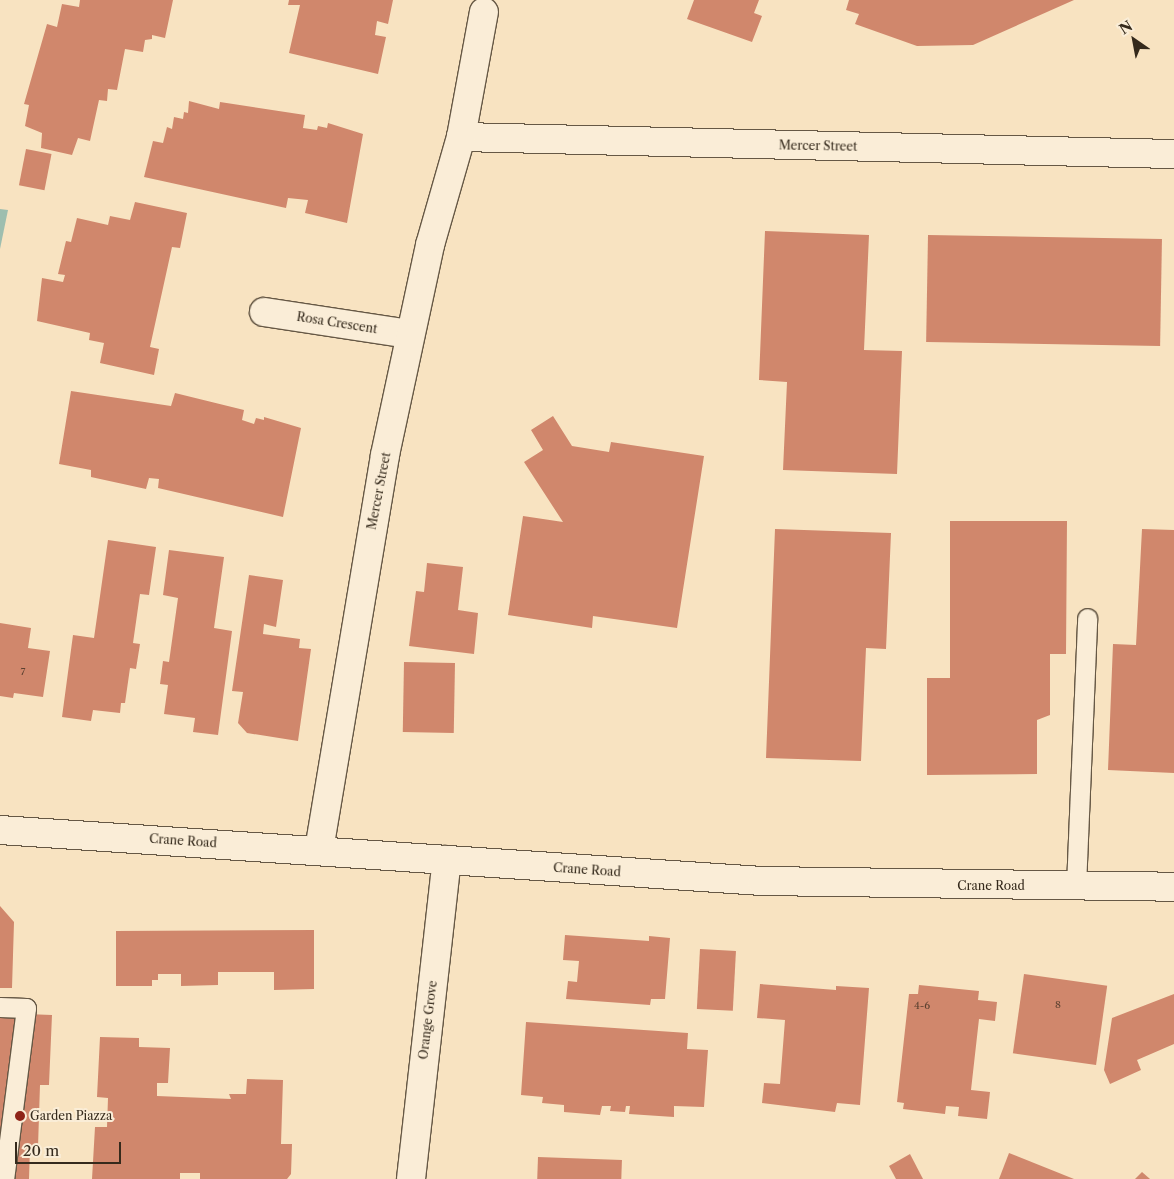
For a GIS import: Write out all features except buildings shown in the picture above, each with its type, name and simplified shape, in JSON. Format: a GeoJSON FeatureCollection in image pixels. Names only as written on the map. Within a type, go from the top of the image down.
{"type":"FeatureCollection","features":[{"type":"Feature","properties":{"kind":"street","name":"Mercer Street"},"geometry":{"type":"LineString","coordinates":[[319,850],[363,576],[409,334],[430,245],[461,137],[484,12]]}},
{"type":"Feature","properties":{"kind":"street","name":"Mercer Street"},"geometry":{"type":"LineString","coordinates":[[461,137],[1174,154]]}},
{"type":"Feature","properties":{"kind":"street","name":"Rosa Crescent"},"geometry":{"type":"LineString","coordinates":[[264,312],[409,334]]}},
{"type":"Feature","properties":{"kind":"street","name":"Crane Road"},"geometry":{"type":"LineString","coordinates":[[0,830],[762,881],[1174,887]]}},
{"type":"Feature","properties":{"kind":"street","name":"Orange Grove"},"geometry":{"type":"LineString","coordinates":[[411,1179],[448,860]]}},
{"type":"Feature","properties":{"kind":"lane"},"geometry":{"type":"LineString","coordinates":[[1076,886],[1087,618]]}},
{"type":"Feature","properties":{"kind":"lane"},"geometry":{"type":"LineString","coordinates":[[0,1007],[26,1008],[4,1179]]}},
{"type":"Feature","properties":{"kind":"shaded area"},"geometry":{"type":"Polygon","coordinates":[[[0,209],[8,210],[0,249],[0,209]]]}},
{"type":"Feature","properties":{"kind":"place","name":"Garden Piazza"},"geometry":{"type":"Point","coordinates":[20,1116]}}]}
